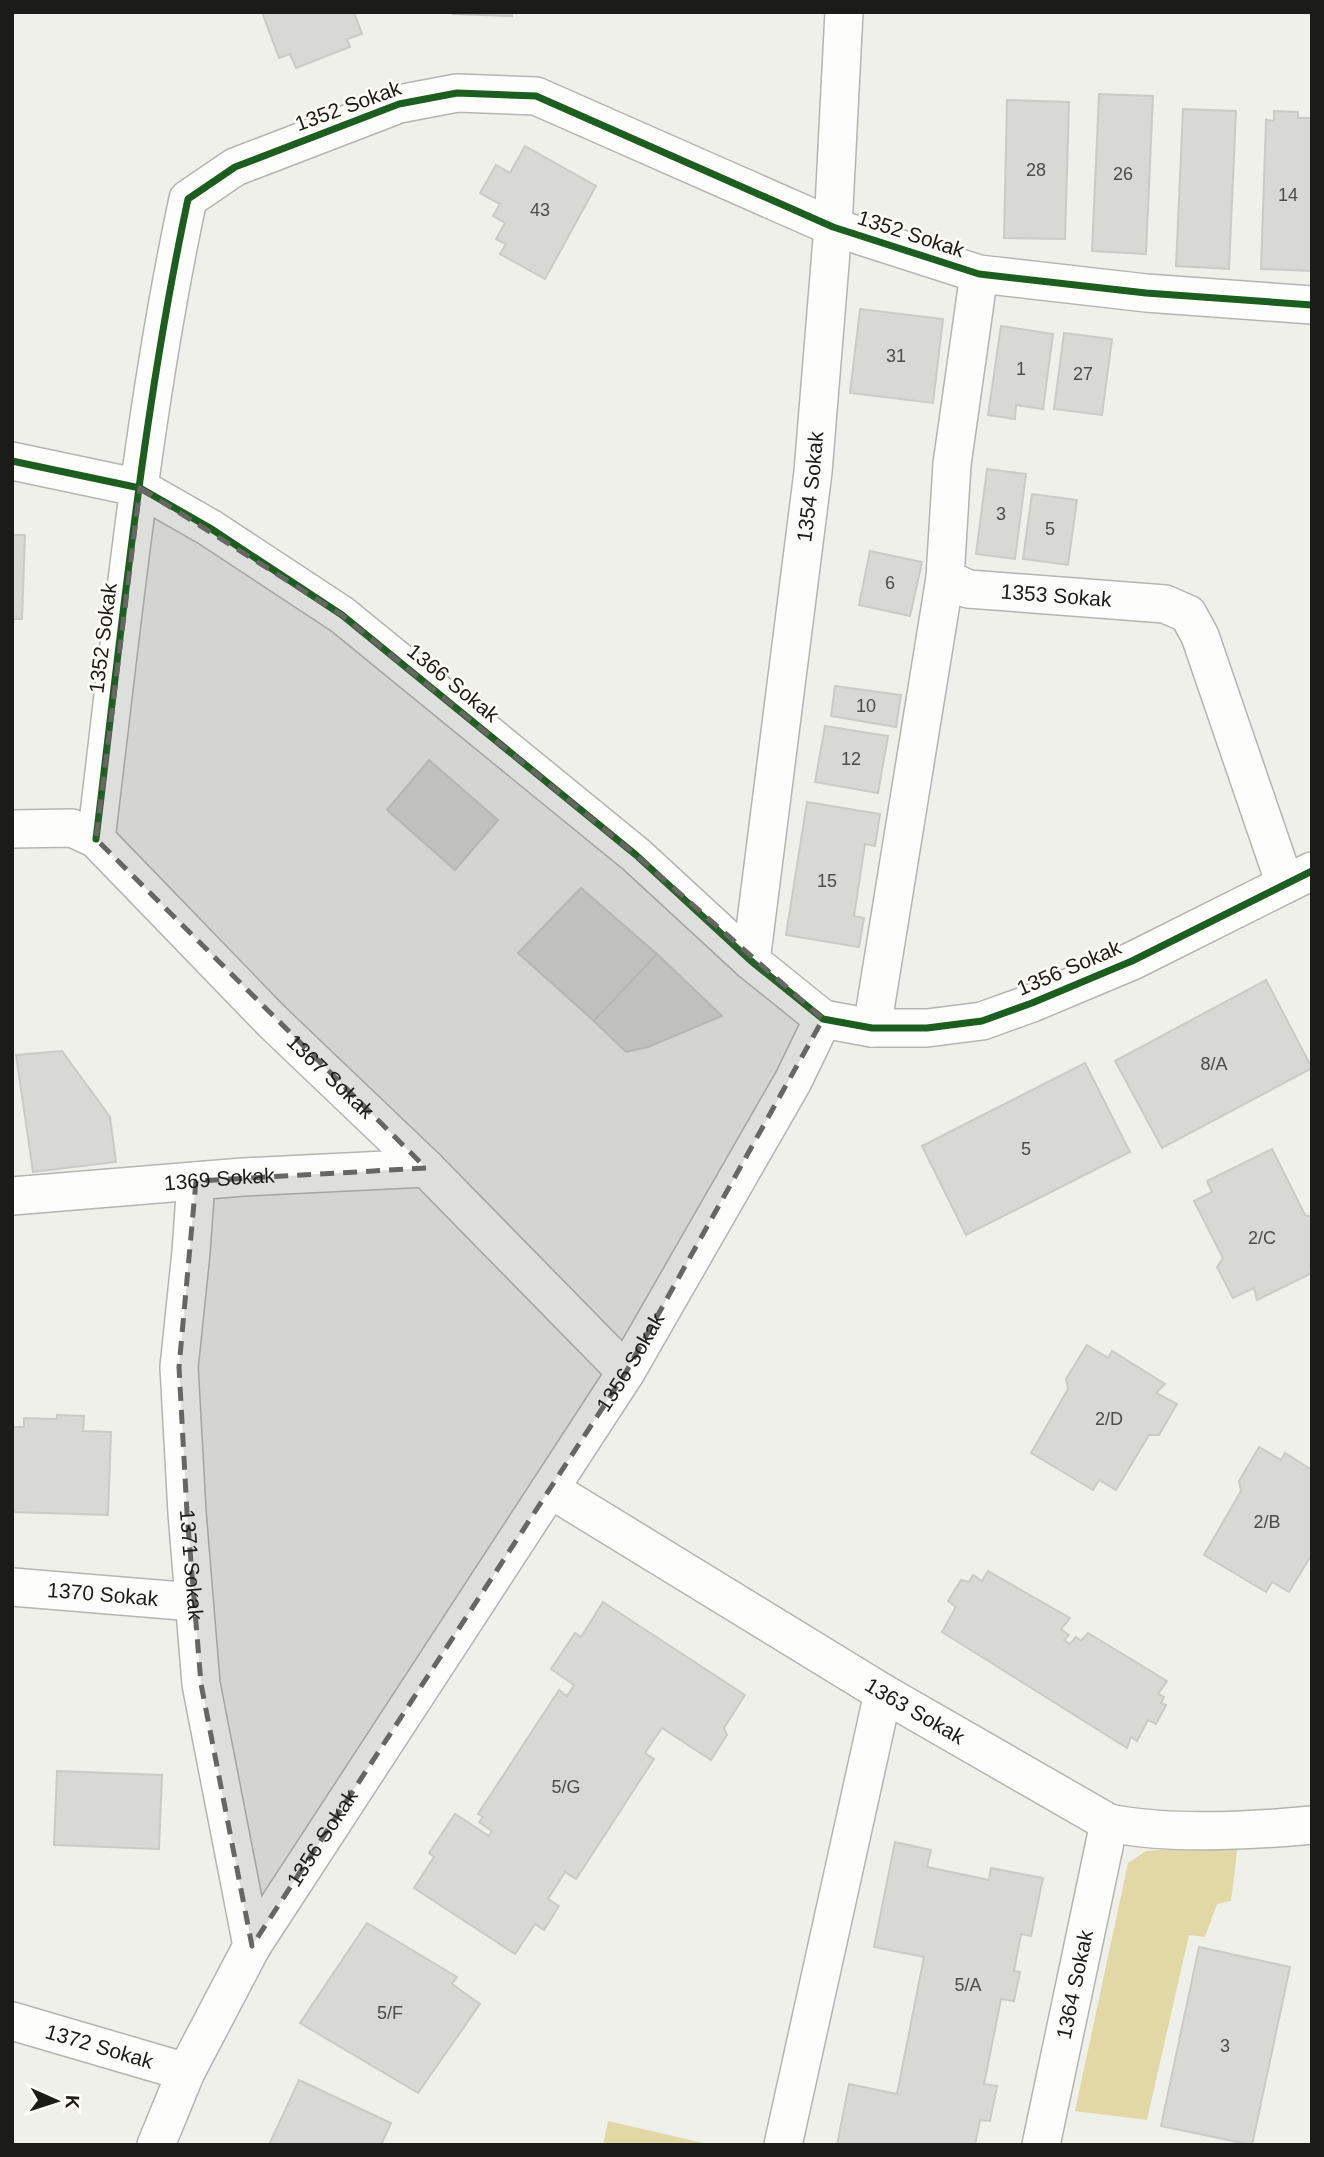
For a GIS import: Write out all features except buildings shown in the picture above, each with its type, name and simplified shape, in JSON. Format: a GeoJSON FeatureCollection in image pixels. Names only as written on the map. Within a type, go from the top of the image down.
{"type":"FeatureCollection","features":[{"type":"Feature","properties":{"kind":"street","name":"1354 Sokak"},"geometry":{"type":"LineString","coordinates":[[751,961],[813,472],[834,227],[844,12]]}},
{"type":"Feature","properties":{"kind":"street","name":"1352 Sokak"},"geometry":{"type":"LineString","coordinates":[[96,839],[140,488],[173,273],[188,199],[235,167],[399,104],[457,93],[536,96],[834,227],[979,274],[1146,293],[1312,305]]}},
{"type":"Feature","properties":{"kind":"street"},"geometry":{"type":"LineString","coordinates":[[872,1028],[945,578],[952,464],[979,274]]}},
{"type":"Feature","properties":{"kind":"street","name":"1366 Sokak"},"geometry":{"type":"LineString","coordinates":[[12,461],[140,488],[210,528],[342,615],[636,855],[751,961],[823,1019]]}},
{"type":"Feature","properties":{"kind":"street","name":"1353 Sokak"},"geometry":{"type":"LineString","coordinates":[[945,578],[968,589],[1165,604],[1188,614],[1200,636],[1298,877]]}},
{"type":"Feature","properties":{"kind":"street","name":"1367 Sokak"},"geometry":{"type":"LineString","coordinates":[[12,828],[72,828],[96,839],[271,1020],[426,1168],[626,1372]]}},
{"type":"Feature","properties":{"kind":"street","name":"1356 Sokak"},"geometry":{"type":"LineString","coordinates":[[156,2145],[186,2071],[253,1946],[626,1372],[793,1081],[823,1019],[872,1028],[927,1028],[982,1021],[1132,961],[1298,877]]}},
{"type":"Feature","properties":{"kind":"street","name":"1369 Sokak"},"geometry":{"type":"LineString","coordinates":[[12,1196],[196,1181],[426,1168]]}},
{"type":"Feature","properties":{"kind":"street","name":"1371 Sokak"},"geometry":{"type":"LineString","coordinates":[[196,1181],[179,1367],[194,1602],[201,1684],[253,1946]]}},
{"type":"Feature","properties":{"kind":"street","name":"1363 Sokak"},"geometry":{"type":"LineString","coordinates":[[550,1489],[883,1693],[1109,1823],[1137,1829],[1257,1829],[1312,1825]]}},
{"type":"Feature","properties":{"kind":"street","name":"1370 Sokak"},"geometry":{"type":"LineString","coordinates":[[12,1587],[194,1602]]}},
{"type":"Feature","properties":{"kind":"street"},"geometry":{"type":"LineString","coordinates":[[783,2145],[883,1693]]}},
{"type":"Feature","properties":{"kind":"street","name":"1364 Sokak"},"geometry":{"type":"LineString","coordinates":[[1041,2145],[1109,1823]]}},
{"type":"Feature","properties":{"kind":"street","name":"1372 Sokak"},"geometry":{"type":"LineString","coordinates":[[12,2021],[186,2071]]}},
{"type":"Feature","properties":{"kind":"highlighted area"},"geometry":{"type":"Polygon","coordinates":[[[140,488],[342,615],[636,855],[823,1019],[626,1372],[252,1946],[201,1684],[187,1513],[179,1367],[196,1181],[426,1168],[96,839],[140,488]]]}},
{"type":"Feature","properties":{"kind":"shaded area"},"geometry":{"type":"Polygon","coordinates":[[[1238,1844],[1231,1901],[1217,1904],[1205,1937],[1189,1935],[1147,2120],[1075,2111],[1128,1863],[1146,1851],[1238,1844]]]}},
{"type":"Feature","properties":{"kind":"shaded area"},"geometry":{"type":"Polygon","coordinates":[[[608,2121],[712,2145],[603,2145],[608,2121]]]}},
{"type":"Feature","properties":{"kind":"cycle path"},"geometry":{"type":"LineString","coordinates":[[96,839],[146,438],[188,199],[235,167],[399,104],[457,93],[536,96],[833,227],[979,274],[1146,293],[1312,305]]}},
{"type":"Feature","properties":{"kind":"cycle path"},"geometry":{"type":"LineString","coordinates":[[12,461],[140,488],[210,528],[342,615],[636,855],[751,961],[823,1019],[872,1028],[927,1028],[982,1021],[1132,961],[1312,871]]}}]}
